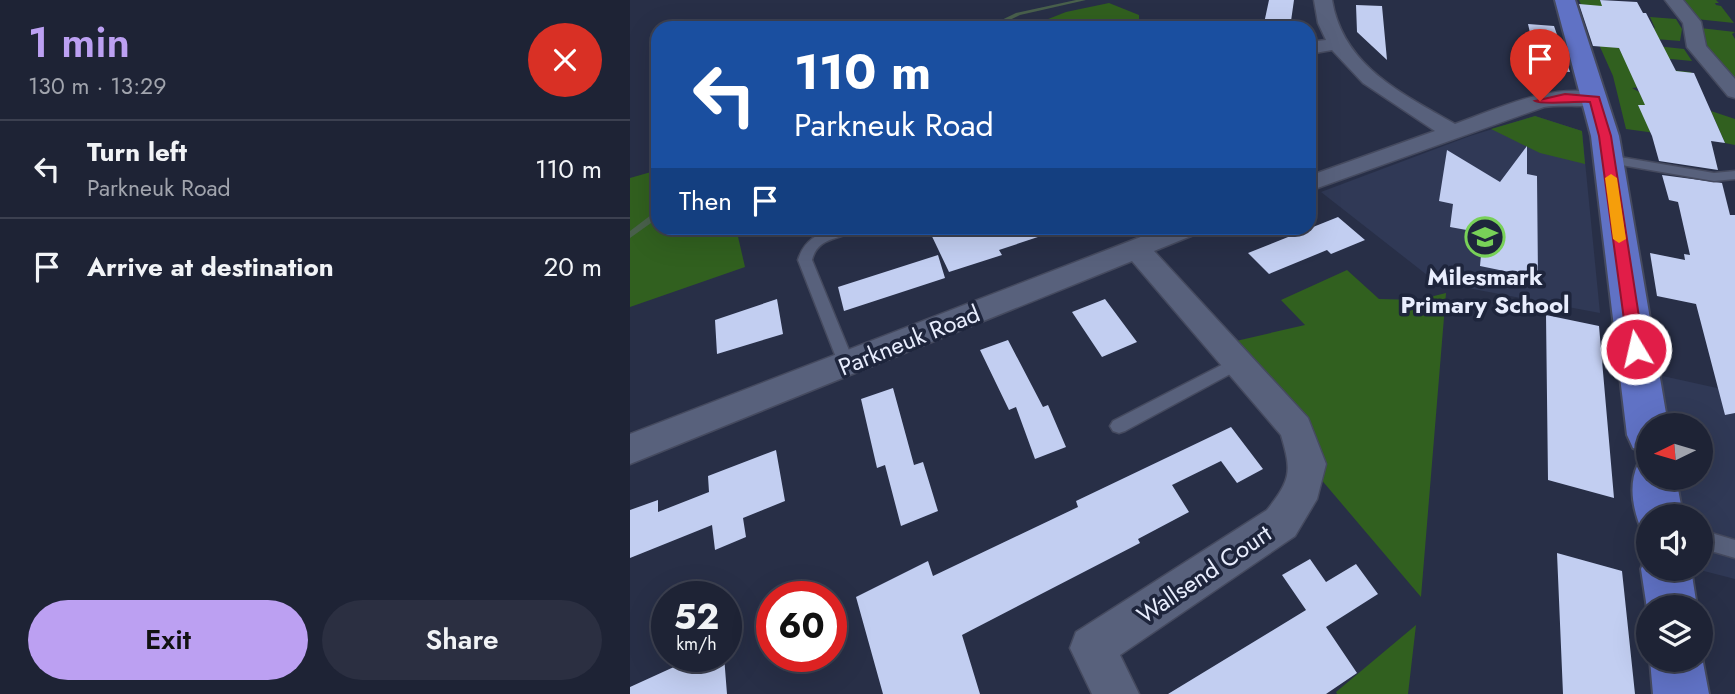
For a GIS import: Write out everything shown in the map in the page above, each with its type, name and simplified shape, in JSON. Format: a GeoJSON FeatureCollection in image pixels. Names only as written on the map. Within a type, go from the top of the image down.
{"type":"FeatureCollection","features":[{"type":"Feature","properties":{"kind":"main road"},"geometry":{"type":"LineString","coordinates":[[1565,0],[1595,99],[1609,162],[1645,413]]}},
{"type":"Feature","properties":{"kind":"main road"},"geometry":{"type":"LineString","coordinates":[[1678,672],[1681,694]]}},
{"type":"Feature","properties":{"kind":"street"},"geometry":{"type":"LineString","coordinates":[[1323,0],[1323,16],[1338,44],[1358,70],[1390,96],[1451,132]]}},
{"type":"Feature","properties":{"kind":"street"},"geometry":{"type":"LineString","coordinates":[[1674,0],[1692,22],[1697,47],[1735,92]]}},
{"type":"Feature","properties":{"kind":"street"},"geometry":{"type":"LineString","coordinates":[[1316,47],[1338,44]]}},
{"type":"Feature","properties":{"kind":"street"},"geometry":{"type":"LineString","coordinates":[[1316,181],[1540,101],[1565,97],[1595,99]]}},
{"type":"Feature","properties":{"kind":"street","name":"Parkneuk Road"},"geometry":{"type":"LineString","coordinates":[[630,449],[1168,235]]}},
{"type":"Feature","properties":{"kind":"street","name":"Wallsend Court"},"geometry":{"type":"LineString","coordinates":[[1116,694],[1092,648],[1281,523],[1298,499],[1308,464],[1296,428],[1135,247]]}},
{"type":"Feature","properties":{"kind":"lane"},"geometry":{"type":"LineString","coordinates":[[1609,162],[1714,177],[1735,175]]}},
{"type":"Feature","properties":{"kind":"lane"},"geometry":{"type":"LineString","coordinates":[[1609,162],[1735,187]]}},
{"type":"Feature","properties":{"kind":"lane"},"geometry":{"type":"LineString","coordinates":[[831,235],[816,240],[806,250],[805,260],[846,365]]}},
{"type":"Feature","properties":{"kind":"lane"},"geometry":{"type":"LineString","coordinates":[[1119,426],[1239,362]]}},
{"type":"Feature","properties":{"kind":"lane"},"geometry":{"type":"LineString","coordinates":[[1713,543],[1735,549]]}},
{"type":"Feature","properties":{"kind":"shaded area","name":"Milesmark Primary School"},"geometry":{"type":"Polygon","coordinates":[[[1535,116],[1582,131],[1600,313],[1436,282],[1321,192],[1470,136],[1535,116]]]}},
{"type":"Feature","properties":{"kind":"shaded area"},"geometry":{"type":"Polygon","coordinates":[[[1640,371],[1735,392],[1735,579],[1713,573],[1713,504],[1657,504],[1656,490],[1713,490],[1713,413],[1645,413],[1640,371]]]}},
{"type":"Feature","properties":{"kind":"green space"},"geometry":{"type":"Polygon","coordinates":[[[1579,0],[1600,0],[1616,17],[1639,25],[1655,28],[1650,17],[1676,19],[1682,29],[1680,41],[1644,38],[1647,45],[1684,49],[1692,61],[1650,57],[1644,47],[1613,47],[1619,48],[1622,54],[1660,69],[1691,72],[1696,81],[1632,88],[1668,108],[1639,105],[1700,139],[1626,129],[1613,76],[1579,0]]]}},
{"type":"Feature","properties":{"kind":"green space"},"geometry":{"type":"Polygon","coordinates":[[[1679,0],[1716,0],[1719,3],[1715,3],[1716,5],[1721,6],[1734,23],[1696,19],[1679,0]]]}},
{"type":"Feature","properties":{"kind":"green space"},"geometry":{"type":"Polygon","coordinates":[[[1109,3],[1139,15],[1139,21],[1043,21],[1066,12],[1109,3]]]}},
{"type":"Feature","properties":{"kind":"green space"},"geometry":{"type":"Polygon","coordinates":[[[1700,28],[1735,32],[1732,34],[1735,39],[1735,84],[1701,43],[1700,28]]]}},
{"type":"Feature","properties":{"kind":"green space"},"geometry":{"type":"Polygon","coordinates":[[[1711,111],[1735,119],[1735,145],[1725,143],[1711,111]]]}},
{"type":"Feature","properties":{"kind":"green space"},"geometry":{"type":"Polygon","coordinates":[[[1535,116],[1582,131],[1585,164],[1540,153],[1491,129],[1535,116]]]}},
{"type":"Feature","properties":{"kind":"green space"},"geometry":{"type":"Polygon","coordinates":[[[651,172],[651,235],[738,235],[745,267],[630,307],[630,178],[651,172]]]}},
{"type":"Feature","properties":{"kind":"green space"},"geometry":{"type":"Polygon","coordinates":[[[1347,270],[1379,299],[1418,300],[1446,293],[1421,597],[1308,464],[1223,344],[1305,325],[1281,300],[1347,270]]]}},
{"type":"Feature","properties":{"kind":"green space"},"geometry":{"type":"Polygon","coordinates":[[[1416,625],[1408,694],[1337,694],[1336,692],[1416,625]]]}},
{"type":"Feature","properties":{"kind":"building"},"geometry":{"type":"Polygon","coordinates":[[[1269,0],[1294,0],[1291,21],[1264,21],[1269,0]]]}},
{"type":"Feature","properties":{"kind":"building"},"geometry":{"type":"Polygon","coordinates":[[[1600,0],[1637,2],[1643,13],[1646,13],[1676,71],[1694,73],[1725,143],[1711,141],[1718,170],[1659,161],[1652,136],[1638,105],[1645,105],[1619,48],[1593,46],[1579,4],[1602,6],[1600,0]]]}},
{"type":"Feature","properties":{"kind":"building"},"geometry":{"type":"Polygon","coordinates":[[[1356,5],[1382,6],[1387,60],[1357,32],[1356,5]]]}},
{"type":"Feature","properties":{"kind":"building"},"geometry":{"type":"Polygon","coordinates":[[[1528,24],[1554,26],[1570,72],[1538,69],[1528,24]]]}},
{"type":"Feature","properties":{"kind":"building"},"geometry":{"type":"Polygon","coordinates":[[[1527,146],[1527,174],[1537,176],[1538,278],[1480,266],[1483,233],[1450,227],[1453,204],[1439,201],[1447,150],[1500,182],[1527,146]]]}},
{"type":"Feature","properties":{"kind":"building"},"geometry":{"type":"Polygon","coordinates":[[[1662,175],[1722,183],[1730,215],[1735,215],[1735,413],[1725,415],[1696,304],[1657,296],[1650,253],[1685,260],[1684,254],[1690,255],[1678,202],[1669,200],[1662,175]]]}},
{"type":"Feature","properties":{"kind":"building"},"geometry":{"type":"Polygon","coordinates":[[[1338,217],[1365,240],[1331,254],[1327,250],[1269,274],[1248,253],[1293,235],[1316,235],[1316,226],[1338,217]]]}},
{"type":"Feature","properties":{"kind":"building"},"geometry":{"type":"Polygon","coordinates":[[[931,235],[1044,235],[999,250],[1002,255],[949,272],[931,235]]]}},
{"type":"Feature","properties":{"kind":"building"},"geometry":{"type":"Polygon","coordinates":[[[938,255],[945,278],[844,311],[838,287],[938,255]]]}},
{"type":"Feature","properties":{"kind":"building"},"geometry":{"type":"Polygon","coordinates":[[[777,299],[783,334],[717,354],[715,320],[777,299]]]}},
{"type":"Feature","properties":{"kind":"building"},"geometry":{"type":"Polygon","coordinates":[[[1105,299],[1137,342],[1102,357],[1072,312],[1105,299]]]}},
{"type":"Feature","properties":{"kind":"building"},"geometry":{"type":"Polygon","coordinates":[[[1546,315],[1599,326],[1614,498],[1548,480],[1546,315]]]}},
{"type":"Feature","properties":{"kind":"building"},"geometry":{"type":"Polygon","coordinates":[[[1008,340],[1043,407],[1048,405],[1066,447],[1035,459],[1016,407],[1009,410],[980,350],[1008,340]]]}},
{"type":"Feature","properties":{"kind":"building"},"geometry":{"type":"Polygon","coordinates":[[[893,388],[914,465],[923,462],[938,511],[901,526],[885,465],[877,468],[861,399],[893,388]]]}},
{"type":"Feature","properties":{"kind":"building"},"geometry":{"type":"Polygon","coordinates":[[[1231,427],[1263,469],[1237,483],[1221,461],[1172,485],[1189,512],[1138,539],[1140,543],[962,635],[980,694],[883,694],[856,597],[928,561],[933,576],[1078,507],[1076,501],[1231,427]]]}},
{"type":"Feature","properties":{"kind":"building"},"geometry":{"type":"Polygon","coordinates":[[[776,450],[785,501],[743,518],[746,537],[715,550],[712,525],[630,558],[630,510],[658,500],[658,512],[709,492],[708,476],[776,450]]]}},
{"type":"Feature","properties":{"kind":"building"},"geometry":{"type":"Polygon","coordinates":[[[1557,553],[1622,571],[1635,694],[1563,694],[1557,553]]]}},
{"type":"Feature","properties":{"kind":"building"},"geometry":{"type":"Polygon","coordinates":[[[1310,559],[1326,582],[1356,564],[1378,594],[1326,627],[1357,673],[1326,694],[1168,694],[1306,610],[1282,575],[1310,559]]]}},
{"type":"Feature","properties":{"kind":"building"},"geometry":{"type":"Polygon","coordinates":[[[663,672],[725,672],[727,694],[630,694],[630,687],[663,672]]]}},
{"type":"Feature","properties":{"kind":"waterway"},"geometry":{"type":"LineString","coordinates":[[1003,21],[1018,14],[1083,0]]}},
{"type":"Feature","properties":{"kind":"waterway"},"geometry":{"type":"LineString","coordinates":[[630,235],[651,219]]}},
{"type":"Feature","properties":{"kind":"slow traffic"},"geometry":{"type":"LineString","coordinates":[[1611,178],[1619,239]]}},
{"type":"Feature","properties":{"kind":"place","name":"Milesmark Primary School"},"geometry":{"type":"Point","coordinates":[1485,237]}},
{"type":"Feature","properties":{"kind":"route"},"geometry":{"type":"LineString","coordinates":[[1540,101],[1565,97],[1595,99],[1605,136],[1636,349]]}}]}
